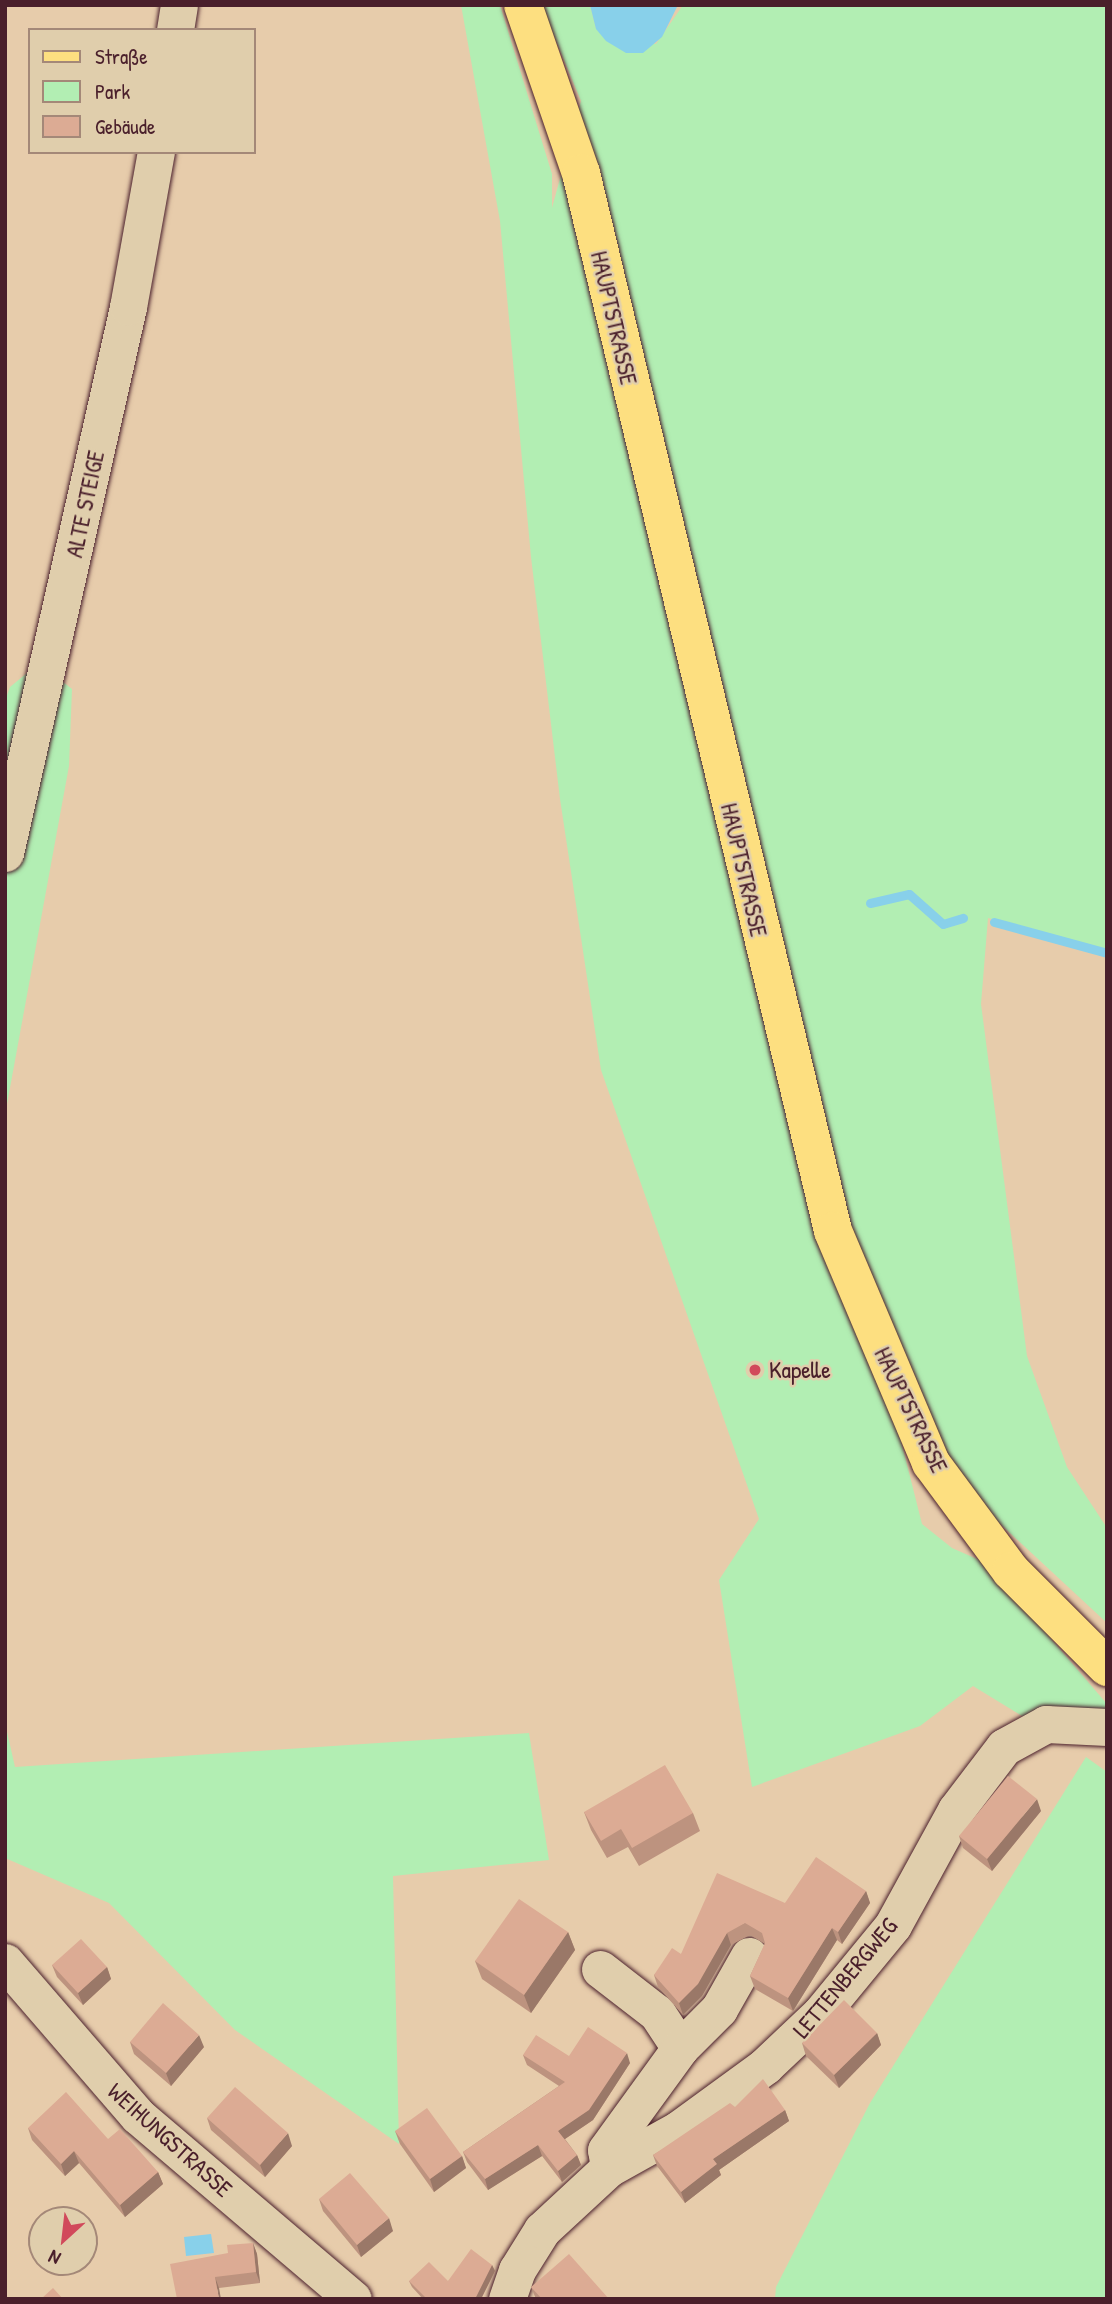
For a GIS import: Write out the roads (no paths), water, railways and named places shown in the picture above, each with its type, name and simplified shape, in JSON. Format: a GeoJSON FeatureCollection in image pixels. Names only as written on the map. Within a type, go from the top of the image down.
{"type":"FeatureCollection","features":[{"type":"Feature","properties":{"kind":"main road","name":"HAUPTSTRASSE"},"geometry":{"type":"LineString","coordinates":[[523,5],[581,173],[833,1231],[931,1463],[1011,1571],[1107,1667]]}},
{"type":"Feature","properties":{"kind":"street"},"geometry":{"type":"LineString","coordinates":[[176,28],[179,5]]}},
{"type":"Feature","properties":{"kind":"street","name":"ALTE STEIGE"},"geometry":{"type":"LineString","coordinates":[[5,853],[123,333],[156,154]]}},
{"type":"Feature","properties":{"kind":"street","name":"LETTENBERGWEG"},"geometry":{"type":"LineString","coordinates":[[507,2299],[517,2270],[542,2230],[609,2168],[679,2129],[765,2066],[820,2014],[893,1925],[956,1810],[1004,1747],[1046,1724],[1107,1727]]}},
{"type":"Feature","properties":{"kind":"street"},"geometry":{"type":"LineString","coordinates":[[609,2168],[606,2150],[680,2048],[719,2009],[749,1956]]}},
{"type":"Feature","properties":{"kind":"street","name":"WEIHUNGSTRASSE"},"geometry":{"type":"LineString","coordinates":[[5,1962],[138,2116],[353,2299]]}},
{"type":"Feature","properties":{"kind":"street"},"geometry":{"type":"LineString","coordinates":[[600,1969],[657,2013],[680,2048]]}},
{"type":"Feature","properties":{"kind":"water"},"geometry":{"type":"Polygon","coordinates":[[[590,5],[678,5],[662,37],[643,53],[626,53],[606,41],[596,29],[590,5]]]}},
{"type":"Feature","properties":{"kind":"water"},"geometry":{"type":"Polygon","coordinates":[[[211,2234],[214,2253],[186,2256],[184,2237],[211,2234]]]}},
{"type":"Feature","properties":{"kind":"waterway"},"geometry":{"type":"LineString","coordinates":[[870,903],[909,894],[943,924],[963,918]]}},
{"type":"Feature","properties":{"kind":"waterway"},"geometry":{"type":"LineString","coordinates":[[994,922],[1107,953]]}},
{"type":"Feature","properties":{"kind":"place","name":"Kapelle"},"geometry":{"type":"Point","coordinates":[755,1370]}}]}
